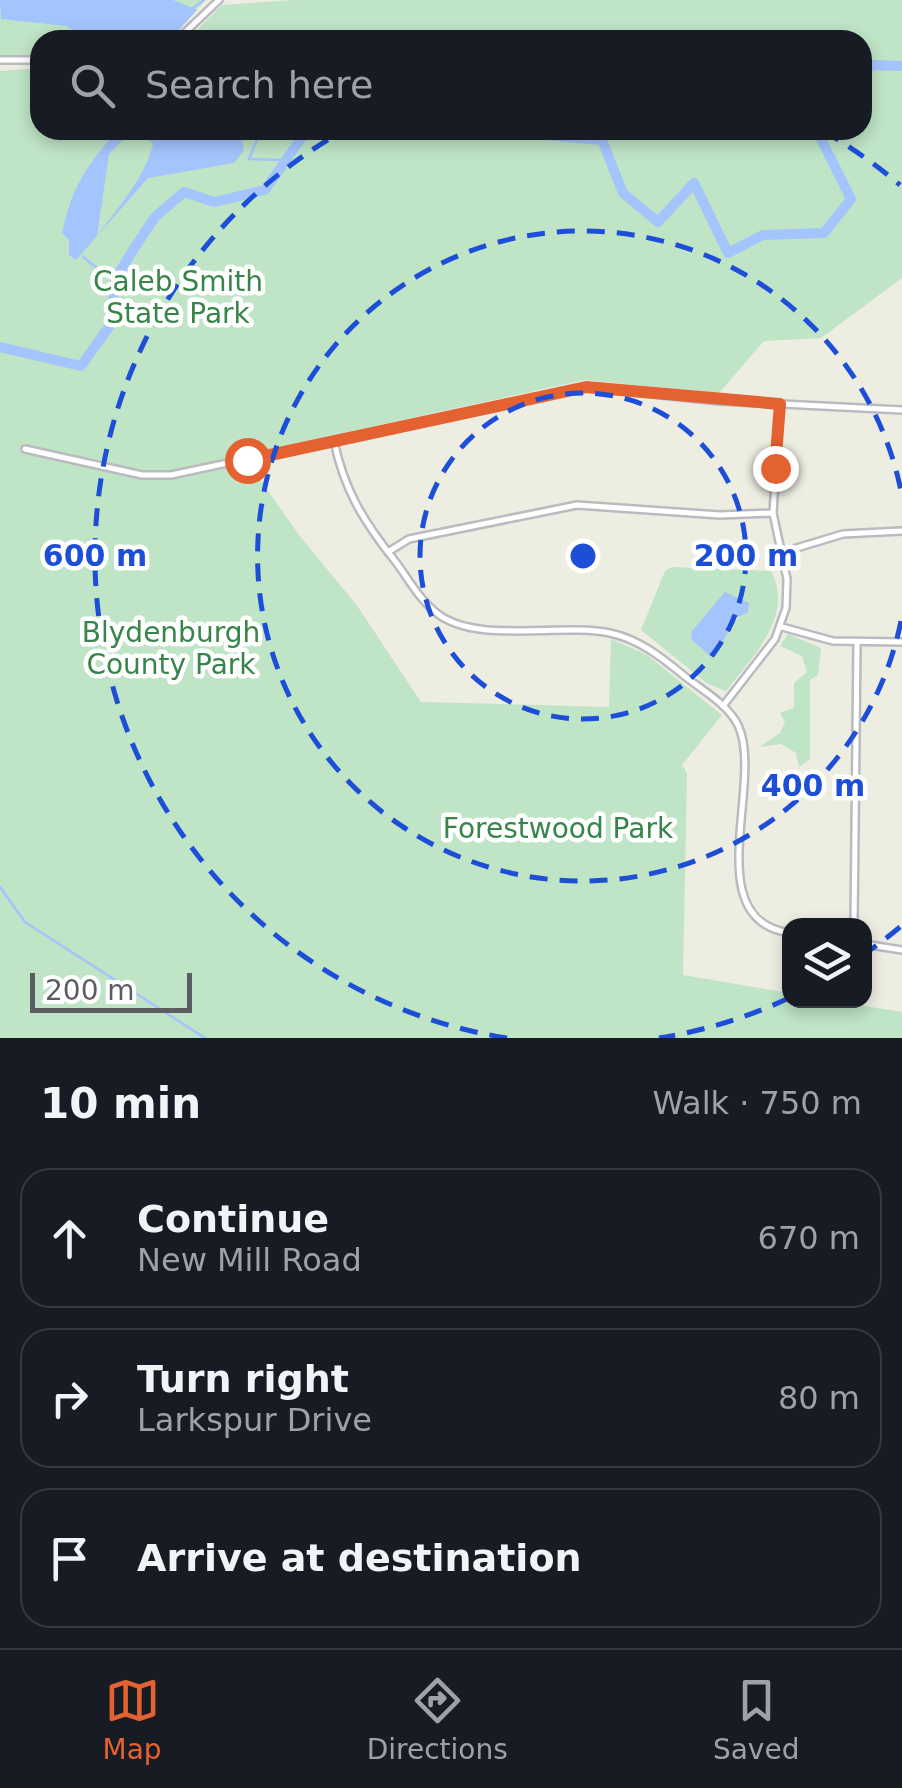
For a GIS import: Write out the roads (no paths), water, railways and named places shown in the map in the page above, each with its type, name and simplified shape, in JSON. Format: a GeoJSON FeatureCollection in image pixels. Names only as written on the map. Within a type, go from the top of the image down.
{"type":"FeatureCollection","features":[{"type":"Feature","properties":{"kind":"street"},"geometry":{"type":"LineString","coordinates":[[187,30],[218,0]]}},
{"type":"Feature","properties":{"kind":"street"},"geometry":{"type":"LineString","coordinates":[[0,60],[30,60]]}},
{"type":"Feature","properties":{"kind":"street"},"geometry":{"type":"LineString","coordinates":[[25,450],[142,475],[171,475],[586,387],[902,410]]}},
{"type":"Feature","properties":{"kind":"street"},"geometry":{"type":"LineString","coordinates":[[723,706],[782,627],[788,589],[773,513],[780,404]]}},
{"type":"Feature","properties":{"kind":"street"},"geometry":{"type":"LineString","coordinates":[[334,441],[347,492],[425,602],[448,621],[465,627],[593,631],[625,638],[652,650],[723,706],[742,739],[742,892],[754,917],[768,928],[782,931]]}},
{"type":"Feature","properties":{"kind":"street"},"geometry":{"type":"LineString","coordinates":[[388,552],[409,539],[577,505],[720,515],[773,513]]}},
{"type":"Feature","properties":{"kind":"street"},"geometry":{"type":"LineString","coordinates":[[780,553],[843,534],[902,531]]}},
{"type":"Feature","properties":{"kind":"street"},"geometry":{"type":"LineString","coordinates":[[782,627],[832,641],[902,642]]}},
{"type":"Feature","properties":{"kind":"street"},"geometry":{"type":"LineString","coordinates":[[854,918],[857,642]]}},
{"type":"Feature","properties":{"kind":"street"},"geometry":{"type":"LineString","coordinates":[[872,945],[902,950]]}},
{"type":"Feature","properties":{"kind":"water"},"geometry":{"type":"Polygon","coordinates":[[[0,0],[173,0],[197,10],[179,30],[72,30],[1,19],[0,0]]]}},
{"type":"Feature","properties":{"kind":"water"},"geometry":{"type":"Polygon","coordinates":[[[110,140],[123,140],[109,154],[97,236],[137,181],[153,144],[149,140],[242,140],[244,150],[234,163],[148,178],[76,260],[69,255],[69,240],[62,233],[71,202],[89,166],[110,140]]]}},
{"type":"Feature","properties":{"kind":"water"},"geometry":{"type":"Polygon","coordinates":[[[725,592],[749,603],[748,612],[734,619],[716,656],[710,656],[691,639],[692,631],[725,592]]]}},
{"type":"Feature","properties":{"kind":"waterway"},"geometry":{"type":"LineString","coordinates":[[193,8],[204,0]]}},
{"type":"Feature","properties":{"kind":"waterway"},"geometry":{"type":"LineString","coordinates":[[872,65],[902,66]]}},
{"type":"Feature","properties":{"kind":"waterway"},"geometry":{"type":"LineString","coordinates":[[257,140],[249,159],[285,160]]}},
{"type":"Feature","properties":{"kind":"waterway"},"geometry":{"type":"LineString","coordinates":[[0,347],[81,366],[111,324],[115,280],[155,217],[184,192],[214,202],[265,190],[300,140]]}},
{"type":"Feature","properties":{"kind":"waterway"},"geometry":{"type":"LineString","coordinates":[[602,140],[623,193],[658,222],[694,183],[728,253],[763,235],[824,233],[851,199],[822,140]]}},
{"type":"Feature","properties":{"kind":"waterway"},"geometry":{"type":"LineString","coordinates":[[83,257],[102,272]]}},
{"type":"Feature","properties":{"kind":"waterway"},"geometry":{"type":"LineString","coordinates":[[107,275],[115,280]]}},
{"type":"Feature","properties":{"kind":"waterway"},"geometry":{"type":"LineString","coordinates":[[0,887],[25,922],[205,1038]]}},
{"type":"Feature","properties":{"kind":"park label","name":"Caleb Smith State Park"},"geometry":{"type":"Point","coordinates":[178,297]}},
{"type":"Feature","properties":{"kind":"park label","name":"Blydenburgh County Park"},"geometry":{"type":"Point","coordinates":[171,648]}},
{"type":"Feature","properties":{"kind":"park label","name":"Forestwood Park"},"geometry":{"type":"Point","coordinates":[558,828]}}]}
